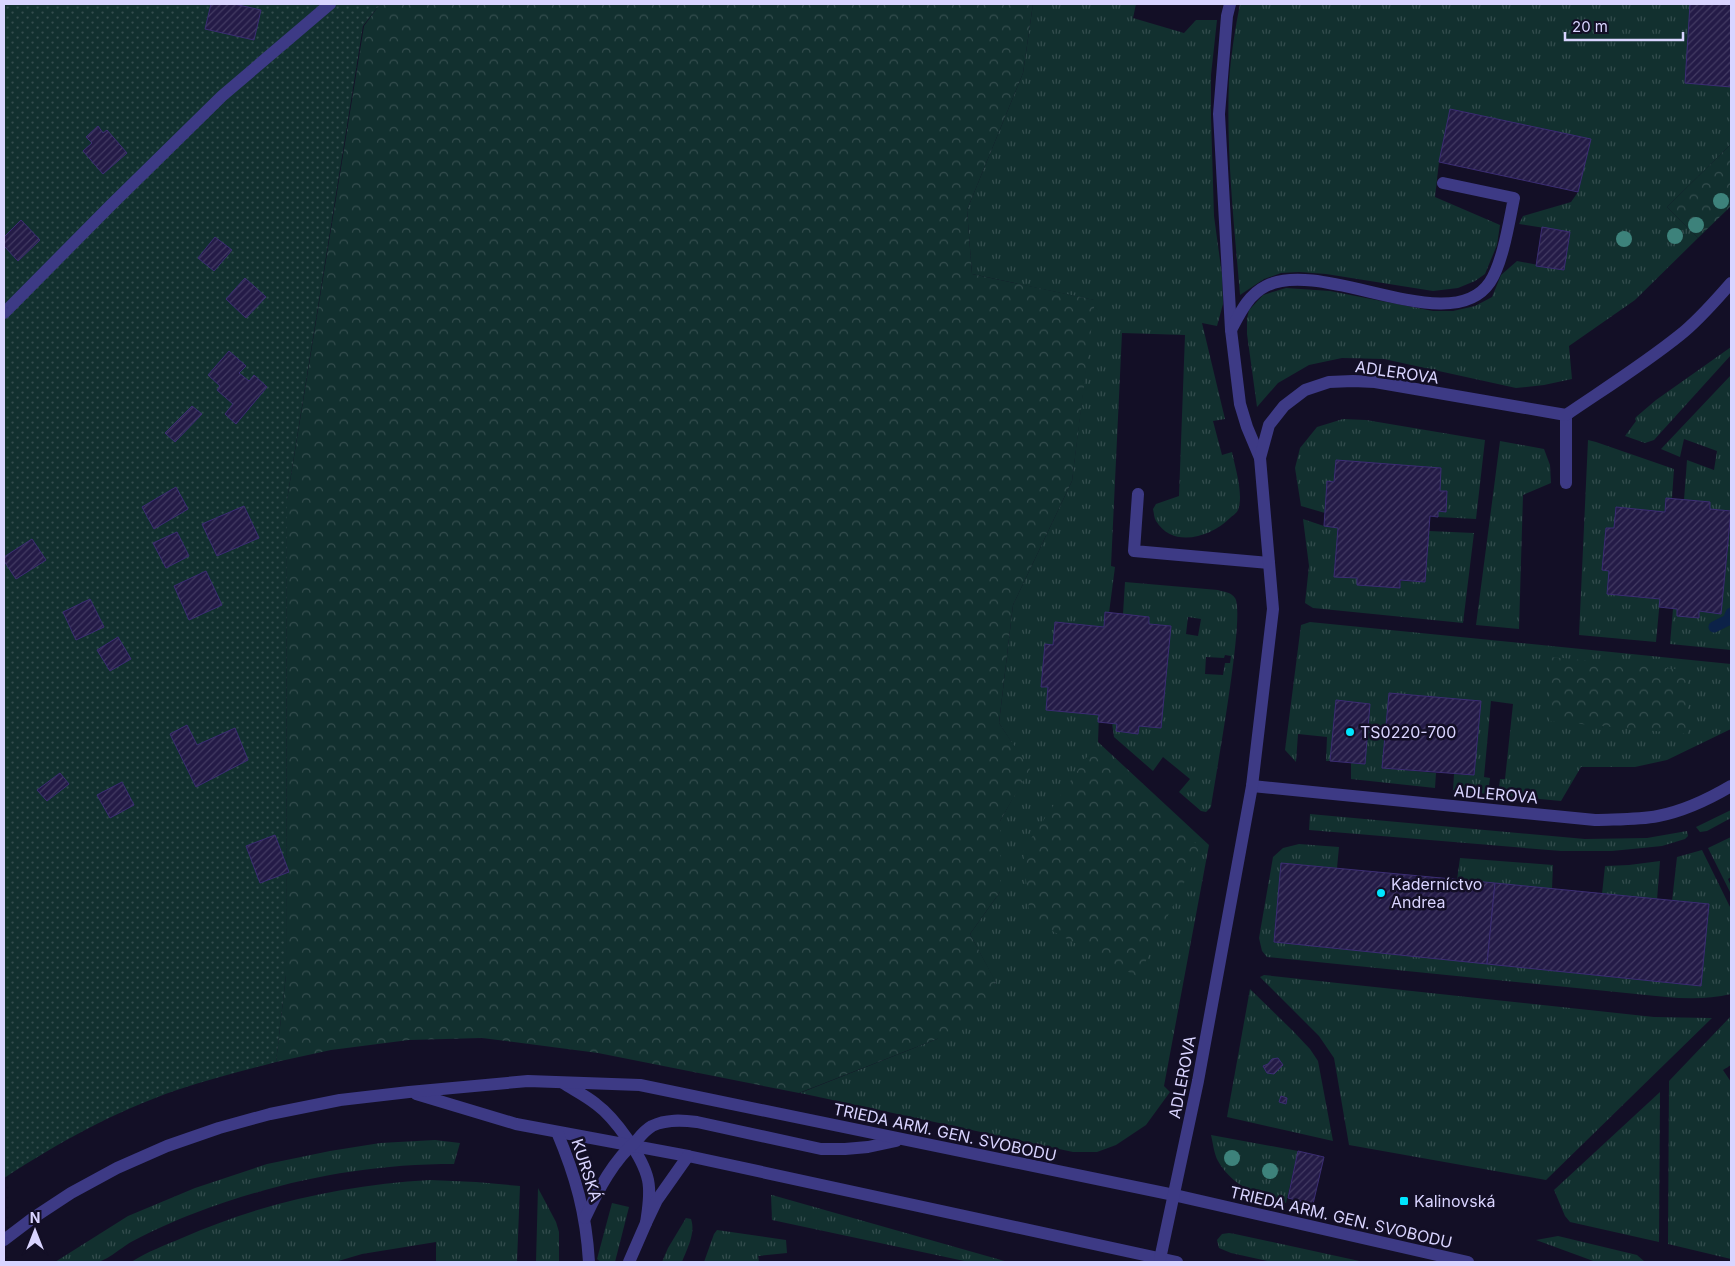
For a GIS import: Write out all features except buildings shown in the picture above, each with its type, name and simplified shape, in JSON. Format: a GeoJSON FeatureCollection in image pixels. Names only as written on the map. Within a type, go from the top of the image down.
{"type":"FeatureCollection","features":[{"type":"Feature","properties":{"kind":"street"},"geometry":{"type":"LineString","coordinates":[[4,313],[222,96],[330,4]]}},
{"type":"Feature","properties":{"kind":"street"},"geometry":{"type":"LineString","coordinates":[[1230,4],[1227,16],[1219,114],[1231,330],[1240,404],[1260,458]]}},
{"type":"Feature","properties":{"kind":"street"},"geometry":{"type":"LineString","coordinates":[[1231,330],[1245,303],[1265,286],[1289,279],[1316,281],[1434,304],[1454,303],[1476,296],[1490,282],[1499,262],[1514,198],[1443,183]]}},
{"type":"Feature","properties":{"kind":"street"},"geometry":{"type":"LineString","coordinates":[[1566,483],[1566,415],[1636,368],[1680,335],[1700,317],[1731,283]]}},
{"type":"Feature","properties":{"kind":"street","name":"ADLEROVA"},"geometry":{"type":"LineString","coordinates":[[1160,1259],[1198,1082],[1243,845],[1252,786],[1273,609],[1260,458],[1269,425],[1284,406],[1305,390],[1328,382],[1353,380],[1375,382],[1566,415]]}},
{"type":"Feature","properties":{"kind":"street"},"geometry":{"type":"LineString","coordinates":[[1138,494],[1134,550],[1269,563]]}},
{"type":"Feature","properties":{"kind":"street","name":"ADLEROVA"},"geometry":{"type":"LineString","coordinates":[[1252,786],[1595,820],[1659,816],[1696,803],[1731,786]]}},
{"type":"Feature","properties":{"kind":"street","name":"TRIEDA ARM. GEN. SVOBODU"},"geometry":{"type":"LineString","coordinates":[[4,1240],[70,1193],[118,1168],[167,1146],[219,1128],[270,1114],[340,1100],[528,1081],[640,1085],[1174,1196],[1468,1262]]}},
{"type":"Feature","properties":{"kind":"street"},"geometry":{"type":"LineString","coordinates":[[561,1082],[597,1104],[631,1145],[641,1162],[648,1180],[649,1199],[646,1223]]}},
{"type":"Feature","properties":{"kind":"street","name":"TRIEDA ARM. GEN. SVOBODU"},"geometry":{"type":"LineString","coordinates":[[409,1092],[516,1124],[688,1156],[1177,1262]]}},
{"type":"Feature","properties":{"kind":"street","name":"KURSKÁ"},"geometry":{"type":"LineString","coordinates":[[584,1218],[605,1178],[616,1162],[650,1126],[663,1122],[677,1120],[697,1122],[821,1148],[845,1149],[868,1147],[901,1139]]}},
{"type":"Feature","properties":{"kind":"street","name":"KURSKÁ"},"geometry":{"type":"LineString","coordinates":[[557,1132],[578,1186],[589,1262]]}},
{"type":"Feature","properties":{"kind":"street"},"geometry":{"type":"LineString","coordinates":[[629,1262],[657,1200],[688,1156]]}},
{"type":"Feature","properties":{"kind":"green space"},"geometry":{"type":"Polygon","coordinates":[[[4,4],[380,4],[363,26],[287,500],[286,975],[276,1062],[189,1086],[154,1098],[66,1140],[4,1178],[4,4]]]}},
{"type":"Feature","properties":{"kind":"green space"},"geometry":{"type":"Polygon","coordinates":[[[380,4],[1033,4],[1023,73],[967,210],[972,274],[1095,300],[1072,481],[1013,605],[999,723],[1030,769],[1000,821],[1000,892],[970,934],[996,982],[990,996],[965,1023],[937,1039],[799,1093],[598,1053],[482,1038],[409,1040],[331,1050],[276,1062],[286,975],[287,500],[364,26],[380,4]]]}},
{"type":"Feature","properties":{"kind":"green space"},"geometry":{"type":"Polygon","coordinates":[[[1033,4],[1136,4],[1133,18],[1184,33],[1196,20],[1217,20],[1211,75],[1211,117],[1214,216],[1222,275],[1223,304],[1217,326],[1202,323],[1225,419],[1213,421],[1222,455],[1232,452],[1240,489],[1240,504],[1236,513],[1222,525],[1203,535],[1182,537],[1172,535],[1163,530],[1156,521],[1153,509],[1156,504],[1179,496],[1185,335],[1122,333],[1111,566],[1115,567],[1109,613],[1105,613],[1104,627],[1055,622],[1053,645],[1042,687],[1048,687],[1046,710],[1099,715],[1098,742],[1209,845],[1164,1086],[1170,1092],[1146,1125],[1116,1145],[1097,1152],[1073,1152],[800,1093],[937,1039],[996,983],[970,934],[1000,892],[1000,821],[1029,769],[999,723],[1013,605],[1072,481],[1094,300],[972,274],[967,210],[1023,73],[1033,4]]]}},
{"type":"Feature","properties":{"kind":"green space"},"geometry":{"type":"Polygon","coordinates":[[[1240,4],[1690,4],[1685,83],[1731,87],[1731,144],[1667,207],[1698,238],[1635,300],[1569,346],[1572,379],[1516,388],[1384,359],[1342,358],[1309,365],[1278,383],[1257,407],[1247,334],[1247,319],[1249,310],[1263,295],[1286,288],[1330,291],[1433,311],[1453,311],[1475,306],[1492,297],[1501,275],[1517,261],[1564,270],[1570,232],[1519,224],[1523,216],[1571,202],[1578,192],[1591,139],[1450,109],[1439,162],[1435,197],[1500,225],[1497,245],[1485,274],[1475,281],[1458,288],[1433,291],[1326,274],[1281,273],[1264,279],[1240,295],[1231,187],[1228,107],[1231,61],[1240,4]]]}},
{"type":"Feature","properties":{"kind":"green space"},"geometry":{"type":"Polygon","coordinates":[[[1731,144],[1731,206],[1698,238],[1667,207],[1731,144]]]}},
{"type":"Feature","properties":{"kind":"green space"},"geometry":{"type":"Polygon","coordinates":[[[1731,347],[1731,355],[1654,440],[1645,443],[1625,436],[1636,421],[1636,417],[1656,400],[1731,347]]]}},
{"type":"Feature","properties":{"kind":"green space"},"geometry":{"type":"Polygon","coordinates":[[[1731,375],[1731,511],[1710,509],[1710,502],[1684,500],[1687,460],[1714,470],[1717,451],[1684,439],[1680,457],[1661,449],[1731,375]]]}},
{"type":"Feature","properties":{"kind":"green space"},"geometry":{"type":"Polygon","coordinates":[[[1343,419],[1366,420],[1485,440],[1476,519],[1438,517],[1438,511],[1446,512],[1447,492],[1440,491],[1441,468],[1336,460],[1334,482],[1327,482],[1325,513],[1301,506],[1295,468],[1300,448],[1317,427],[1343,419]]]}},
{"type":"Feature","properties":{"kind":"green space"},"geometry":{"type":"Polygon","coordinates":[[[1588,440],[1674,469],[1672,498],[1666,498],[1665,512],[1616,507],[1614,528],[1606,528],[1602,570],[1609,571],[1607,594],[1660,599],[1656,642],[1579,635],[1588,440]]]}},
{"type":"Feature","properties":{"kind":"green space"},"geometry":{"type":"Polygon","coordinates":[[[1500,441],[1544,449],[1550,465],[1551,483],[1523,495],[1519,629],[1476,625],[1500,441]]]}},
{"type":"Feature","properties":{"kind":"green space"},"geometry":{"type":"Polygon","coordinates":[[[1731,517],[1731,650],[1670,644],[1673,609],[1677,609],[1677,616],[1699,617],[1699,611],[1721,613],[1731,517]]]}},
{"type":"Feature","properties":{"kind":"green space"},"geometry":{"type":"Polygon","coordinates":[[[1303,519],[1324,526],[1338,528],[1334,576],[1357,578],[1357,585],[1399,588],[1401,581],[1425,582],[1429,531],[1474,533],[1463,623],[1313,608],[1305,603],[1309,566],[1303,519]]]}},
{"type":"Feature","properties":{"kind":"green space"},"geometry":{"type":"Polygon","coordinates":[[[1125,582],[1218,590],[1229,593],[1235,598],[1237,610],[1233,663],[1211,807],[1206,812],[1201,811],[1179,792],[1190,779],[1163,757],[1153,771],[1114,737],[1112,723],[1117,724],[1116,731],[1139,726],[1161,728],[1171,626],[1149,624],[1149,617],[1123,614],[1125,582]],[[1188,617],[1186,634],[1198,636],[1201,619],[1188,617]],[[1225,655],[1224,658],[1206,657],[1205,674],[1223,675],[1225,663],[1230,663],[1231,656],[1225,655]]]}},
{"type":"Feature","properties":{"kind":"green space"},"geometry":{"type":"Polygon","coordinates":[[[1310,622],[1731,664],[1731,729],[1667,760],[1635,767],[1581,767],[1561,801],[1498,795],[1500,779],[1505,779],[1513,704],[1491,701],[1484,777],[1490,778],[1488,794],[1453,790],[1454,774],[1474,775],[1481,701],[1389,693],[1382,768],[1436,773],[1435,788],[1351,779],[1351,763],[1365,764],[1370,704],[1336,700],[1330,761],[1326,761],[1327,737],[1298,734],[1296,762],[1285,750],[1301,625],[1310,622]]]}},
{"type":"Feature","properties":{"kind":"green space"},"geometry":{"type":"Polygon","coordinates":[[[1550,657],[1687,670],[1687,734],[1549,721],[1550,657]]]}},
{"type":"Feature","properties":{"kind":"green space"},"geometry":{"type":"Polygon","coordinates":[[[1091,751],[1201,848],[1138,977],[1030,919],[1023,850],[1091,751]]]}},
{"type":"Feature","properties":{"kind":"green space"},"geometry":{"type":"Polygon","coordinates":[[[1731,810],[1731,818],[1707,831],[1700,832],[1696,827],[1731,810]]]}},
{"type":"Feature","properties":{"kind":"green space"},"geometry":{"type":"Polygon","coordinates":[[[1310,814],[1585,839],[1647,838],[1687,831],[1688,836],[1685,839],[1662,846],[1612,851],[1561,851],[1309,830],[1310,814]]]}},
{"type":"Feature","properties":{"kind":"green space"},"geometry":{"type":"Polygon","coordinates":[[[1731,837],[1731,877],[1728,879],[1731,886],[1731,894],[1708,848],[1731,837]]]}},
{"type":"Feature","properties":{"kind":"green space"},"geometry":{"type":"Polygon","coordinates":[[[1299,844],[1339,847],[1337,868],[1281,863],[1274,942],[1701,986],[1709,904],[1672,901],[1677,857],[1702,850],[1731,909],[1731,994],[1699,998],[1666,997],[1267,957],[1262,951],[1259,938],[1273,857],[1283,848],[1299,844]]]}},
{"type":"Feature","properties":{"kind":"green space"},"geometry":{"type":"Polygon","coordinates":[[[1460,858],[1553,865],[1552,889],[1457,880],[1460,858]]]}},
{"type":"Feature","properties":{"kind":"green space"},"geometry":{"type":"Polygon","coordinates":[[[1660,861],[1657,900],[1602,894],[1605,866],[1660,861]]]}},
{"type":"Feature","properties":{"kind":"green space"},"geometry":{"type":"Polygon","coordinates":[[[1264,975],[1654,1017],[1712,1018],[1546,1180],[1349,1145],[1334,1058],[1319,1036],[1260,977],[1264,975]]]}},
{"type":"Feature","properties":{"kind":"green space"},"geometry":{"type":"Polygon","coordinates":[[[1250,989],[1310,1049],[1318,1061],[1333,1141],[1227,1117],[1250,989]]]}},
{"type":"Feature","properties":{"kind":"green space"},"geometry":{"type":"Polygon","coordinates":[[[1731,1016],[1731,1065],[1723,1070],[1731,1082],[1731,1259],[1668,1244],[1669,1081],[1731,1016]]]}},
{"type":"Feature","properties":{"kind":"green space"},"geometry":{"type":"Polygon","coordinates":[[[1660,1092],[1659,1242],[1570,1222],[1565,1216],[1554,1190],[1660,1092]]]}},
{"type":"Feature","properties":{"kind":"green space"},"geometry":{"type":"Polygon","coordinates":[[[1211,1135],[1298,1151],[1286,1203],[1248,1189],[1231,1178],[1217,1158],[1211,1135]]]}},
{"type":"Feature","properties":{"kind":"green space"},"geometry":{"type":"Polygon","coordinates":[[[435,1140],[460,1143],[454,1164],[387,1167],[322,1176],[290,1183],[179,1219],[133,1241],[101,1261],[87,1263],[55,1262],[128,1216],[195,1188],[267,1164],[380,1143],[435,1140]]]}},
{"type":"Feature","properties":{"kind":"green space"},"geometry":{"type":"Polygon","coordinates":[[[430,1180],[520,1186],[517,1262],[436,1262],[436,1242],[362,1254],[335,1262],[131,1262],[156,1249],[212,1226],[273,1206],[335,1191],[398,1182],[430,1180]]]}},
{"type":"Feature","properties":{"kind":"green space"},"geometry":{"type":"Polygon","coordinates":[[[538,1188],[556,1222],[559,1232],[559,1262],[536,1262],[538,1188]]]}},
{"type":"Feature","properties":{"kind":"green space"},"geometry":{"type":"Polygon","coordinates":[[[771,1195],[1008,1262],[969,1262],[772,1220],[771,1195]]]}},
{"type":"Feature","properties":{"kind":"green space"},"geometry":{"type":"Polygon","coordinates":[[[612,1203],[629,1207],[615,1262],[601,1262],[597,1259],[612,1203]]]}},
{"type":"Feature","properties":{"kind":"green space"},"geometry":{"type":"Polygon","coordinates":[[[686,1218],[691,1219],[692,1230],[682,1262],[662,1262],[668,1248],[686,1218]]]}},
{"type":"Feature","properties":{"kind":"green space"},"geometry":{"type":"Polygon","coordinates":[[[717,1230],[786,1240],[787,1253],[758,1256],[759,1262],[704,1262],[717,1230]]]}},
{"type":"Feature","properties":{"kind":"green space"},"geometry":{"type":"Polygon","coordinates":[[[1229,1233],[1364,1262],[1272,1262],[1231,1253],[1219,1248],[1217,1240],[1222,1234],[1229,1233]]]}},
{"type":"Feature","properties":{"kind":"green space"},"geometry":{"type":"Polygon","coordinates":[[[1558,1236],[1637,1255],[1645,1262],[1596,1262],[1536,1240],[1558,1236]]]}},
{"type":"Feature","properties":{"kind":"waterway"},"geometry":{"type":"LineString","coordinates":[[1714,627],[1728,620],[1731,613]]}},
{"type":"Feature","properties":{"kind":"place","name":"TS0220-700"},"geometry":{"type":"Point","coordinates":[1350,732]}},
{"type":"Feature","properties":{"kind":"place","name":"Kaderníctvo Andrea"},"geometry":{"type":"Point","coordinates":[1381,893]}},
{"type":"Feature","properties":{"kind":"place","name":"Kalinovská"},"geometry":{"type":"Point","coordinates":[1404,1201]}}]}
